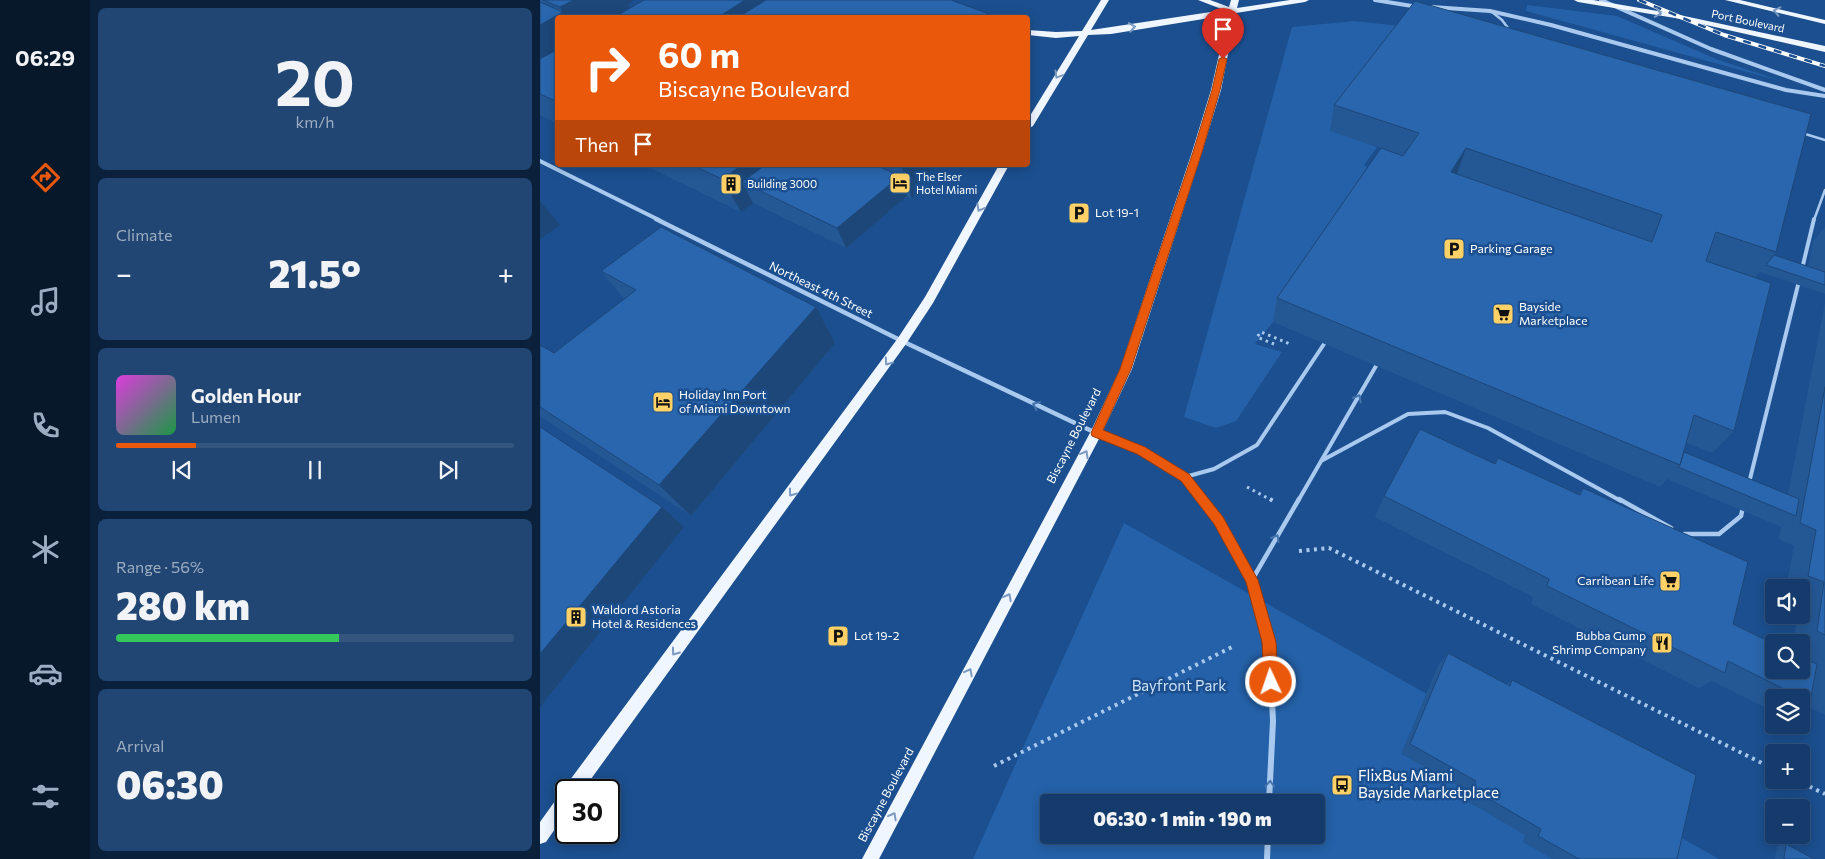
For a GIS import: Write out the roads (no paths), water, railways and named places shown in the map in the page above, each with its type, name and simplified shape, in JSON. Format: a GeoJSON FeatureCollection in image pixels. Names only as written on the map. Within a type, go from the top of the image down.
{"type":"FeatureCollection","features":[{"type":"Feature","properties":{"kind":"main road"},"geometry":{"type":"LineString","coordinates":[[1030,123],[1105,0]]}},
{"type":"Feature","properties":{"kind":"main road"},"geometry":{"type":"LineString","coordinates":[[1202,0],[1233,11]]}},
{"type":"Feature","properties":{"kind":"main road","name":"Biscayne Boulevard"},"geometry":{"type":"LineString","coordinates":[[870,859],[1096,433],[1126,369],[1216,90],[1235,0]]}},
{"type":"Feature","properties":{"kind":"main road"},"geometry":{"type":"LineString","coordinates":[[1030,32],[1056,35],[1084,34],[1305,0]]}},
{"type":"Feature","properties":{"kind":"main road","name":"Port Boulevard"},"geometry":{"type":"LineString","coordinates":[[1578,0],[1610,4],[1825,49]]}},
{"type":"Feature","properties":{"kind":"main road","name":"Port Boulevard"},"geometry":{"type":"LineString","coordinates":[[1729,0],[1825,22]]}},
{"type":"Feature","properties":{"kind":"main road"},"geometry":{"type":"LineString","coordinates":[[581,779],[902,341],[930,300],[1003,167]]}},
{"type":"Feature","properties":{"kind":"main road"},"geometry":{"type":"LineString","coordinates":[[540,836],[555,815]]}},
{"type":"Feature","properties":{"kind":"street"},"geometry":{"type":"LineString","coordinates":[[1376,0],[1423,7]]}},
{"type":"Feature","properties":{"kind":"street"},"geometry":{"type":"LineString","coordinates":[[1601,0],[1702,46],[1825,90]]}},
{"type":"Feature","properties":{"kind":"street"},"geometry":{"type":"LineString","coordinates":[[1430,7],[1490,11],[1551,25],[1786,90],[1825,96]]}},
{"type":"Feature","properties":{"kind":"street","name":"Northeast 4th Street"},"geometry":{"type":"LineString","coordinates":[[540,160],[902,341],[1096,433],[1141,451],[1185,478],[1219,520],[1252,580],[1269,642],[1273,721],[1269,794]]}},
{"type":"Feature","properties":{"kind":"street"},"geometry":{"type":"LineString","coordinates":[[1267,859],[1268,844]]}},
{"type":"Feature","properties":{"kind":"lane"},"geometry":{"type":"LineString","coordinates":[[1490,11],[1511,30],[1510,39]]}},
{"type":"Feature","properties":{"kind":"lane"},"geometry":{"type":"LineString","coordinates":[[1800,132],[1825,140]]}},
{"type":"Feature","properties":{"kind":"lane"},"geometry":{"type":"LineString","coordinates":[[1748,487],[1814,219],[1825,190]]}},
{"type":"Feature","properties":{"kind":"lane"},"geometry":{"type":"LineString","coordinates":[[1185,478],[1214,469],[1257,445],[1324,344]]}},
{"type":"Feature","properties":{"kind":"lane"},"geometry":{"type":"LineString","coordinates":[[1252,580],[1376,366]]}},
{"type":"Feature","properties":{"kind":"lane"},"geometry":{"type":"LineString","coordinates":[[1321,461],[1408,414],[1445,412],[1488,428],[1685,535],[1719,534],[1741,516],[1743,506]]}},
{"type":"Feature","properties":{"kind":"railway"},"geometry":{"type":"LineString","coordinates":[[1639,0],[1724,35],[1825,66]]}},
{"type":"Feature","properties":{"kind":"place","name":"The Elser Hotel Miami"},"geometry":{"type":"Point","coordinates":[900,183]}},
{"type":"Feature","properties":{"kind":"place","name":"Building 3000"},"geometry":{"type":"Point","coordinates":[731,184]}},
{"type":"Feature","properties":{"kind":"place","name":"Lot 19-1"},"geometry":{"type":"Point","coordinates":[1079,213]}},
{"type":"Feature","properties":{"kind":"place","name":"Parking Garage"},"geometry":{"type":"Point","coordinates":[1454,249]}},
{"type":"Feature","properties":{"kind":"place","name":"Bayside Marketplace"},"geometry":{"type":"Point","coordinates":[1503,314]}},
{"type":"Feature","properties":{"kind":"place","name":"Holiday Inn Port of Miami Downtown"},"geometry":{"type":"Point","coordinates":[663,402]}},
{"type":"Feature","properties":{"kind":"place","name":"Carribean Life"},"geometry":{"type":"Point","coordinates":[1670,581]}},
{"type":"Feature","properties":{"kind":"place","name":"Waldord Astoria Hotel & Residences"},"geometry":{"type":"Point","coordinates":[576,617]}},
{"type":"Feature","properties":{"kind":"place","name":"Lot 19-2"},"geometry":{"type":"Point","coordinates":[838,636]}},
{"type":"Feature","properties":{"kind":"place","name":"Bubba Gump Shrimp Company"},"geometry":{"type":"Point","coordinates":[1662,643]}},
{"type":"Feature","properties":{"kind":"place","name":"FlixBus Miami Bayside Marketplace"},"geometry":{"type":"Point","coordinates":[1342,785]}},
{"type":"Feature","properties":{"kind":"park label","name":"Bayfront Park"},"geometry":{"type":"Point","coordinates":[1179,686]}}]}
